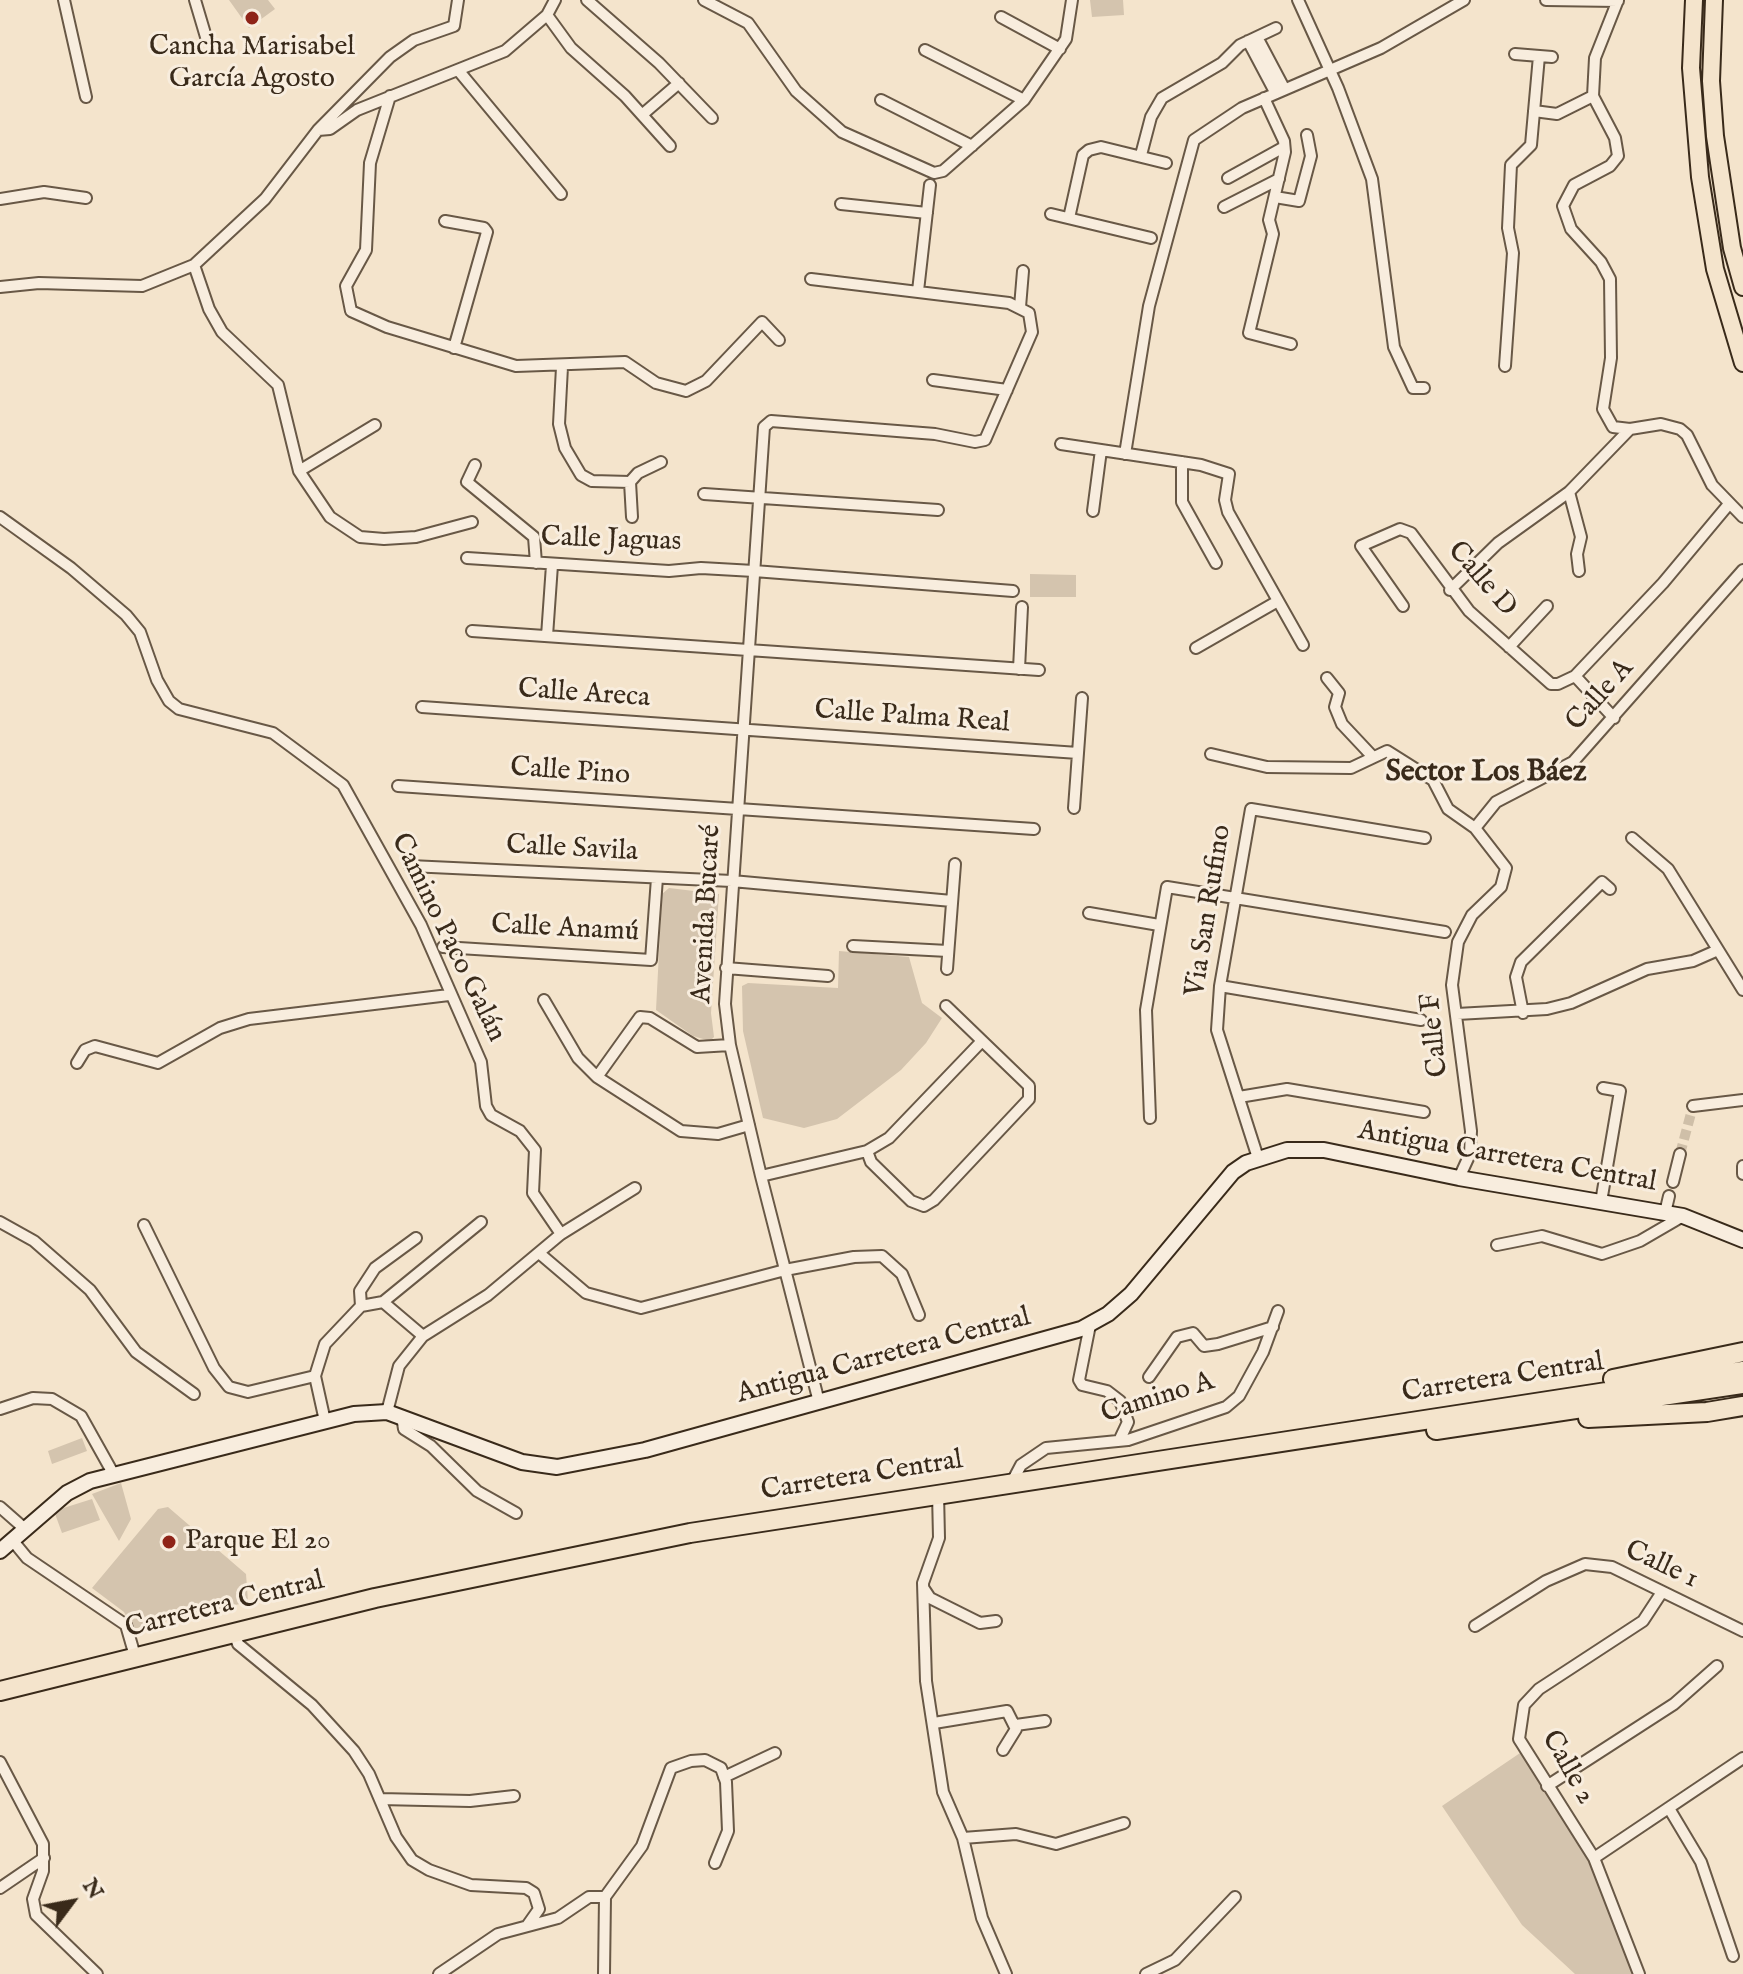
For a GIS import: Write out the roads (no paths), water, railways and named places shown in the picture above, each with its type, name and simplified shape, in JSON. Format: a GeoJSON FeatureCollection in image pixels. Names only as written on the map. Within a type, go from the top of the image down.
{"type":"FeatureCollection","features":[{"type":"Feature","properties":{"kind":"highway"},"geometry":{"type":"LineString","coordinates":[[1528,1410],[1553,1392],[1743,1352]]}},
{"type":"Feature","properties":{"kind":"highway","name":"Carretera Central"},"geometry":{"type":"LineString","coordinates":[[0,1703],[236,1638],[562,1557],[1528,1410],[1743,1371]]}},
{"type":"Feature","properties":{"kind":"highway","name":"Carretera Central"},"geometry":{"type":"LineString","coordinates":[[939,1498],[1012,1482],[1528,1410],[1743,1384]]}},
{"type":"Feature","properties":{"kind":"highway"},"geometry":{"type":"LineString","coordinates":[[1528,1410],[1602,1417],[1707,1412],[1743,1406]]}},
{"type":"Feature","properties":{"kind":"highway","name":"Carretera Central"},"geometry":{"type":"LineString","coordinates":[[0,1691],[135,1656],[236,1638]]}},
{"type":"Feature","properties":{"kind":"main road"},"geometry":{"type":"LineString","coordinates":[[1694,0],[1691,68],[1700,177],[1715,269],[1743,363]]}},
{"type":"Feature","properties":{"kind":"main road"},"geometry":{"type":"LineString","coordinates":[[1714,0],[1711,81],[1715,136],[1732,248],[1743,287]]}},
{"type":"Feature","properties":{"kind":"street"},"geometry":{"type":"LineString","coordinates":[[64,0],[86,97]]}},
{"type":"Feature","properties":{"kind":"street"},"geometry":{"type":"LineString","coordinates":[[195,0],[206,37]]}},
{"type":"Feature","properties":{"kind":"street"},"geometry":{"type":"LineString","coordinates":[[0,287],[39,283],[142,286],[194,265],[265,199],[318,130],[401,47],[454,26],[458,0]]}},
{"type":"Feature","properties":{"kind":"street"},"geometry":{"type":"LineString","coordinates":[[318,130],[330,129],[357,110],[505,51],[547,15],[555,0]]}},
{"type":"Feature","properties":{"kind":"street"},"geometry":{"type":"LineString","coordinates":[[587,0],[679,83],[712,118]]}},
{"type":"Feature","properties":{"kind":"street"},"geometry":{"type":"LineString","coordinates":[[704,0],[748,23],[796,91],[842,132],[934,173],[943,171],[1024,100],[1060,49],[1070,26],[1072,0]]}},
{"type":"Feature","properties":{"kind":"street"},"geometry":{"type":"LineString","coordinates":[[1298,0],[1329,67],[1372,179],[1394,347],[1413,388],[1424,388]]}},
{"type":"Feature","properties":{"kind":"street"},"geometry":{"type":"LineString","coordinates":[[1125,454],[1149,306],[1194,140],[1221,120],[1329,67],[1381,48],[1464,0]]}},
{"type":"Feature","properties":{"kind":"street"},"geometry":{"type":"LineString","coordinates":[[1546,0],[1618,0],[1595,58],[1593,96],[1615,138],[1618,156],[1610,166],[1574,185],[1563,206],[1571,229],[1601,262],[1610,279],[1611,358],[1603,409],[1613,427],[1630,429],[1661,424],[1680,429],[1687,435],[1712,485],[1743,517]]}},
{"type":"Feature","properties":{"kind":"street"},"geometry":{"type":"LineString","coordinates":[[547,15],[571,48],[643,114],[670,146]]}},
{"type":"Feature","properties":{"kind":"street"},"geometry":{"type":"LineString","coordinates":[[1001,17],[1060,49]]}},
{"type":"Feature","properties":{"kind":"street"},"geometry":{"type":"LineString","coordinates":[[1141,155],[1151,117],[1162,98],[1222,63],[1252,39],[1276,28]]}},
{"type":"Feature","properties":{"kind":"street"},"geometry":{"type":"LineString","coordinates":[[1252,39],[1280,90]]}},
{"type":"Feature","properties":{"kind":"street"},"geometry":{"type":"LineString","coordinates":[[925,50],[1024,100]]}},
{"type":"Feature","properties":{"kind":"street"},"geometry":{"type":"LineString","coordinates":[[1515,54],[1552,57]]}},
{"type":"Feature","properties":{"kind":"street"},"geometry":{"type":"LineString","coordinates":[[1505,366],[1513,253],[1508,228],[1511,165],[1531,145],[1539,56]]}},
{"type":"Feature","properties":{"kind":"street"},"geometry":{"type":"LineString","coordinates":[[458,70],[561,194]]}},
{"type":"Feature","properties":{"kind":"street"},"geometry":{"type":"LineString","coordinates":[[643,114],[679,83]]}},
{"type":"Feature","properties":{"kind":"street"},"geometry":{"type":"LineString","coordinates":[[390,96],[370,163],[366,250],[346,286],[347,304],[351,311],[387,327],[516,366],[562,367],[598,361],[625,362],[656,383],[686,391],[706,381],[762,322],[779,340]]}},
{"type":"Feature","properties":{"kind":"street"},"geometry":{"type":"LineString","coordinates":[[1534,111],[1557,114],[1593,96]]}},
{"type":"Feature","properties":{"kind":"street"},"geometry":{"type":"LineString","coordinates":[[1264,98],[1284,147],[1269,220],[1273,234],[1249,333],[1291,344]]}},
{"type":"Feature","properties":{"kind":"street"},"geometry":{"type":"LineString","coordinates":[[881,100],[972,146]]}},
{"type":"Feature","properties":{"kind":"street"},"geometry":{"type":"LineString","coordinates":[[1275,197],[1299,201],[1311,156],[1307,135]]}},
{"type":"Feature","properties":{"kind":"street"},"geometry":{"type":"LineString","coordinates":[[1069,218],[1083,155],[1101,147],[1166,163]]}},
{"type":"Feature","properties":{"kind":"street"},"geometry":{"type":"LineString","coordinates":[[1228,178],[1284,147]]}},
{"type":"Feature","properties":{"kind":"street"},"geometry":{"type":"LineString","coordinates":[[1224,207],[1279,179]]}},
{"type":"Feature","properties":{"kind":"street"},"geometry":{"type":"LineString","coordinates":[[918,291],[930,185]]}},
{"type":"Feature","properties":{"kind":"street"},"geometry":{"type":"LineString","coordinates":[[0,199],[44,192],[86,198]]}},
{"type":"Feature","properties":{"kind":"street"},"geometry":{"type":"LineString","coordinates":[[841,204],[927,213]]}},
{"type":"Feature","properties":{"kind":"street"},"geometry":{"type":"LineString","coordinates":[[1051,214],[1151,238]]}},
{"type":"Feature","properties":{"kind":"street"},"geometry":{"type":"LineString","coordinates":[[445,221],[484,228],[487,232],[454,348]]}},
{"type":"Feature","properties":{"kind":"street"},"geometry":{"type":"LineString","coordinates":[[194,265],[209,309],[222,332],[278,385],[299,471],[330,517],[360,537],[416,537],[472,522]]}},
{"type":"Feature","properties":{"kind":"street"},"geometry":{"type":"LineString","coordinates":[[1022,308],[1023,271]]}},
{"type":"Feature","properties":{"kind":"street"},"geometry":{"type":"LineString","coordinates":[[811,279],[918,291],[1022,308],[1030,314],[1032,332],[1007,390],[933,380]]}},
{"type":"Feature","properties":{"kind":"street"},"geometry":{"type":"LineString","coordinates":[[562,367],[559,424],[574,465],[592,481],[630,482]]}},
{"type":"Feature","properties":{"kind":"street","name":"Avenida Bucaré"},"geometry":{"type":"LineString","coordinates":[[819,1402],[730,1045],[726,968],[764,427],[771,421],[935,434],[975,442],[985,440],[1007,390]]}},
{"type":"Feature","properties":{"kind":"street"},"geometry":{"type":"LineString","coordinates":[[299,471],[375,425]]}},
{"type":"Feature","properties":{"kind":"street"},"geometry":{"type":"LineString","coordinates":[[1450,590],[1498,543],[1569,492],[1630,429]]}},
{"type":"Feature","properties":{"kind":"street"},"geometry":{"type":"LineString","coordinates":[[1061,444],[1182,462],[1229,474],[1225,500],[1228,512],[1303,645]]}},
{"type":"Feature","properties":{"kind":"street"},"geometry":{"type":"LineString","coordinates":[[1093,511],[1101,450]]}},
{"type":"Feature","properties":{"kind":"street"},"geometry":{"type":"LineString","coordinates":[[632,517],[630,482],[638,473],[661,462]]}},
{"type":"Feature","properties":{"kind":"street"},"geometry":{"type":"LineString","coordinates":[[1182,462],[1182,502],[1216,563]]}},
{"type":"Feature","properties":{"kind":"street"},"geometry":{"type":"LineString","coordinates":[[475,465],[467,482],[534,537],[536,563]]}},
{"type":"Feature","properties":{"kind":"street"},"geometry":{"type":"LineString","coordinates":[[1569,492],[1581,537],[1577,554],[1579,571]]}},
{"type":"Feature","properties":{"kind":"street"},"geometry":{"type":"LineString","coordinates":[[704,494],[938,510]]}},
{"type":"Feature","properties":{"kind":"street"},"geometry":{"type":"LineString","coordinates":[[1614,718],[1575,676],[1663,583],[1729,504]]}},
{"type":"Feature","properties":{"kind":"street","name":"Camino Paco Galán"},"geometry":{"type":"LineString","coordinates":[[0,517],[71,568],[126,615],[140,632],[157,680],[169,701],[179,709],[273,733],[343,785],[421,925],[449,995],[481,1062],[486,1106],[491,1115],[531,1141],[536,1159],[533,1193],[561,1234]]}},
{"type":"Feature","properties":{"kind":"street","name":"Calle D"},"geometry":{"type":"LineString","coordinates":[[1403,606],[1361,546],[1400,529],[1411,533],[1450,590],[1551,684],[1575,676]]}},
{"type":"Feature","properties":{"kind":"street","name":"Calle Jaguas"},"geometry":{"type":"LineString","coordinates":[[467,558],[552,565],[754,571],[1013,591]]}},
{"type":"Feature","properties":{"kind":"street"},"geometry":{"type":"LineString","coordinates":[[547,636],[552,565]]}},
{"type":"Feature","properties":{"kind":"street","name":"Calle A"},"geometry":{"type":"LineString","coordinates":[[1475,828],[1496,802],[1573,762],[1743,570]]}},
{"type":"Feature","properties":{"kind":"street"},"geometry":{"type":"LineString","coordinates":[[1196,648],[1278,601]]}},
{"type":"Feature","properties":{"kind":"street"},"geometry":{"type":"LineString","coordinates":[[1509,647],[1547,606]]}},
{"type":"Feature","properties":{"kind":"street"},"geometry":{"type":"LineString","coordinates":[[1019,669],[1022,607]]}},
{"type":"Feature","properties":{"kind":"street"},"geometry":{"type":"LineString","coordinates":[[472,631],[1039,670]]}},
{"type":"Feature","properties":{"kind":"street"},"geometry":{"type":"LineString","coordinates":[[1327,678],[1339,693],[1335,707],[1342,724],[1373,757]]}},
{"type":"Feature","properties":{"kind":"street"},"geometry":{"type":"LineString","coordinates":[[1074,808],[1082,698]]}},
{"type":"Feature","properties":{"kind":"street","name":"Calle Areca"},"geometry":{"type":"LineString","coordinates":[[422,707],[743,729]]}},
{"type":"Feature","properties":{"kind":"street","name":"Calle Palma Real"},"geometry":{"type":"LineString","coordinates":[[743,729],[1078,753]]}},
{"type":"Feature","properties":{"kind":"street","name":"Calle F"},"geometry":{"type":"LineString","coordinates":[[1211,754],[1267,767],[1351,768],[1387,751],[1433,780],[1448,809],[1475,828],[1507,872],[1501,887],[1472,915],[1458,942],[1452,985],[1471,1131],[1470,1154],[1459,1178]]}},
{"type":"Feature","properties":{"kind":"street","name":"Calle Pino"},"geometry":{"type":"LineString","coordinates":[[398,786],[1034,829]]}},
{"type":"Feature","properties":{"kind":"street","name":"Via San Rufino"},"geometry":{"type":"LineString","coordinates":[[1258,1158],[1217,1030],[1220,986],[1251,809],[1425,838]]}},
{"type":"Feature","properties":{"kind":"street"},"geometry":{"type":"LineString","coordinates":[[1632,838],[1668,869],[1743,990]]}},
{"type":"Feature","properties":{"kind":"street"},"geometry":{"type":"LineString","coordinates":[[947,969],[955,864]]}},
{"type":"Feature","properties":{"kind":"street","name":"Calle Savila"},"geometry":{"type":"LineString","coordinates":[[410,866],[732,881],[952,901]]}},
{"type":"Feature","properties":{"kind":"street","name":"Calle Anamú"},"geometry":{"type":"LineString","coordinates":[[443,947],[651,960],[657,878]]}},
{"type":"Feature","properties":{"kind":"street"},"geometry":{"type":"LineString","coordinates":[[1523,1013],[1516,977],[1521,962],[1602,882],[1610,889]]}},
{"type":"Feature","properties":{"kind":"street"},"geometry":{"type":"LineString","coordinates":[[1150,1118],[1146,1010],[1167,887],[1445,932]]}},
{"type":"Feature","properties":{"kind":"street"},"geometry":{"type":"LineString","coordinates":[[1089,913],[1159,925]]}},
{"type":"Feature","properties":{"kind":"street"},"geometry":{"type":"LineString","coordinates":[[853,946],[948,951]]}},
{"type":"Feature","properties":{"kind":"street"},"geometry":{"type":"LineString","coordinates":[[1457,1014],[1523,1013],[1571,1003],[1647,969],[1693,961],[1718,950]]}},
{"type":"Feature","properties":{"kind":"street"},"geometry":{"type":"LineString","coordinates":[[726,968],[828,976]]}},
{"type":"Feature","properties":{"kind":"street"},"geometry":{"type":"LineString","coordinates":[[1220,986],[1421,1020]]}},
{"type":"Feature","properties":{"kind":"street"},"geometry":{"type":"LineString","coordinates":[[77,1063],[85,1050],[95,1046],[158,1063],[220,1028],[249,1019],[449,995]]}},
{"type":"Feature","properties":{"kind":"street"},"geometry":{"type":"LineString","coordinates":[[544,1000],[578,1058],[597,1077],[681,1131],[718,1134],[749,1125]]}},
{"type":"Feature","properties":{"kind":"street"},"geometry":{"type":"LineString","coordinates":[[867,1151],[871,1162],[911,1201],[924,1206],[934,1200],[1029,1099],[1029,1086],[946,1006]]}},
{"type":"Feature","properties":{"kind":"street"},"geometry":{"type":"LineString","coordinates":[[597,1077],[640,1017],[650,1018],[697,1047],[730,1045]]}},
{"type":"Feature","properties":{"kind":"street"},"geometry":{"type":"LineString","coordinates":[[761,1176],[867,1151],[889,1138],[982,1041]]}},
{"type":"Feature","properties":{"kind":"street"},"geometry":{"type":"LineString","coordinates":[[1601,1202],[1620,1091],[1603,1088]]}},
{"type":"Feature","properties":{"kind":"street"},"geometry":{"type":"LineString","coordinates":[[1239,1097],[1287,1089],[1424,1112]]}},
{"type":"Feature","properties":{"kind":"street"},"geometry":{"type":"LineString","coordinates":[[1693,1106],[1743,1100]]}},
{"type":"Feature","properties":{"kind":"street","name":"Antigua Carretera Central"},"geometry":{"type":"LineString","coordinates":[[0,1551],[67,1493],[90,1481],[354,1414],[387,1412],[522,1462],[557,1467],[645,1450],[1057,1336],[1090,1325],[1131,1294],[1233,1172],[1258,1158],[1287,1150],[1324,1150],[1459,1178],[1683,1216],[1743,1240]]}},
{"type":"Feature","properties":{"kind":"street"},"geometry":{"type":"LineString","coordinates":[[1673,1182],[1680,1154]]}},
{"type":"Feature","properties":{"kind":"street"},"geometry":{"type":"LineString","coordinates":[[1743,1166],[1743,1174]]}},
{"type":"Feature","properties":{"kind":"street"},"geometry":{"type":"LineString","coordinates":[[387,1412],[399,1366],[423,1336],[488,1295],[561,1234],[635,1188]]}},
{"type":"Feature","properties":{"kind":"street"},"geometry":{"type":"LineString","coordinates":[[1665,1213],[1669,1196]]}},
{"type":"Feature","properties":{"kind":"street"},"geometry":{"type":"LineString","coordinates":[[1497,1245],[1542,1236],[1602,1254],[1640,1241],[1683,1216]]}},
{"type":"Feature","properties":{"kind":"street"},"geometry":{"type":"LineString","coordinates":[[0,1222],[34,1241],[79,1280],[136,1352],[194,1394]]}},
{"type":"Feature","properties":{"kind":"street"},"geometry":{"type":"LineString","coordinates":[[325,1421],[315,1376],[325,1344],[361,1306],[383,1302],[481,1222]]}},
{"type":"Feature","properties":{"kind":"street"},"geometry":{"type":"LineString","coordinates":[[144,1225],[214,1368],[229,1387],[248,1392],[315,1376]]}},
{"type":"Feature","properties":{"kind":"street"},"geometry":{"type":"LineString","coordinates":[[361,1306],[360,1291],[375,1268],[416,1238]]}},
{"type":"Feature","properties":{"kind":"street"},"geometry":{"type":"LineString","coordinates":[[539,1253],[586,1293],[641,1308],[785,1270],[854,1257],[882,1256],[902,1274],[919,1315]]}},
{"type":"Feature","properties":{"kind":"street"},"geometry":{"type":"LineString","coordinates":[[383,1302],[423,1336]]}},
{"type":"Feature","properties":{"kind":"street","name":"Camino A"},"geometry":{"type":"LineString","coordinates":[[1012,1482],[1021,1465],[1046,1448],[1119,1441],[1226,1407],[1239,1396],[1278,1311]]}},
{"type":"Feature","properties":{"kind":"street"},"geometry":{"type":"LineString","coordinates":[[1090,1325],[1079,1380],[1082,1385],[1107,1391],[1120,1401],[1128,1422],[1119,1441]]}},
{"type":"Feature","properties":{"kind":"street"},"geometry":{"type":"LineString","coordinates":[[1149,1377],[1177,1337],[1193,1333],[1204,1346],[1273,1327]]}},
{"type":"Feature","properties":{"kind":"street"},"geometry":{"type":"LineString","coordinates":[[0,1409],[33,1398],[52,1399],[81,1416],[114,1475]]}},
{"type":"Feature","properties":{"kind":"street"},"geometry":{"type":"LineString","coordinates":[[402,1416],[404,1429],[431,1446],[477,1491],[516,1513]]}},
{"type":"Feature","properties":{"kind":"street"},"geometry":{"type":"LineString","coordinates":[[939,1498],[939,1538],[923,1587],[926,1681],[943,1792],[963,1838],[982,1918],[1006,1974]]}},
{"type":"Feature","properties":{"kind":"street"},"geometry":{"type":"LineString","coordinates":[[0,1507],[25,1529]]}},
{"type":"Feature","properties":{"kind":"street"},"geometry":{"type":"LineString","coordinates":[[13,1541],[27,1558],[118,1617],[126,1625],[135,1656]]}},
{"type":"Feature","properties":{"kind":"street","name":"Calle 1"},"geometry":{"type":"LineString","coordinates":[[1475,1626],[1546,1581],[1585,1564],[1612,1567],[1743,1631]]}},
{"type":"Feature","properties":{"kind":"street"},"geometry":{"type":"LineString","coordinates":[[923,1587],[930,1598],[980,1623],[996,1621]]}},
{"type":"Feature","properties":{"kind":"street","name":"Calle 2"},"geometry":{"type":"LineString","coordinates":[[1639,1974],[1594,1858],[1519,1739],[1524,1705],[1539,1689],[1643,1621],[1662,1592]]}},
{"type":"Feature","properties":{"kind":"street"},"geometry":{"type":"LineString","coordinates":[[236,1638],[338,1732],[369,1774],[402,1849],[429,1870],[471,1885],[526,1888],[534,1893],[539,1909],[527,1926]]}},
{"type":"Feature","properties":{"kind":"street"},"geometry":{"type":"LineString","coordinates":[[1547,1786],[1674,1704],[1717,1666]]}},
{"type":"Feature","properties":{"kind":"street"},"geometry":{"type":"LineString","coordinates":[[934,1723],[1007,1711],[1016,1725]]}},
{"type":"Feature","properties":{"kind":"street"},"geometry":{"type":"LineString","coordinates":[[1016,1725],[1045,1721]]}},
{"type":"Feature","properties":{"kind":"street"},"geometry":{"type":"LineString","coordinates":[[1003,1750],[1016,1725]]}},
{"type":"Feature","properties":{"kind":"street"},"geometry":{"type":"LineString","coordinates":[[724,1777],[775,1753]]}},
{"type":"Feature","properties":{"kind":"street"},"geometry":{"type":"LineString","coordinates":[[1594,1858],[1670,1810],[1743,1758]]}},
{"type":"Feature","properties":{"kind":"street"},"geometry":{"type":"LineString","coordinates":[[604,1974],[605,1897],[642,1846],[671,1768],[691,1761],[705,1760],[721,1768],[724,1777],[728,1831],[715,1863]]}},
{"type":"Feature","properties":{"kind":"street"},"geometry":{"type":"LineString","coordinates":[[0,1762],[33,1821],[44,1858],[33,1899],[36,1915],[97,1974]]}},
{"type":"Feature","properties":{"kind":"street"},"geometry":{"type":"LineString","coordinates":[[380,1799],[470,1801],[514,1796]]}},
{"type":"Feature","properties":{"kind":"street"},"geometry":{"type":"LineString","coordinates":[[1670,1810],[1701,1862],[1733,1956]]}},
{"type":"Feature","properties":{"kind":"street"},"geometry":{"type":"LineString","coordinates":[[963,1838],[1016,1834],[1056,1844],[1124,1823]]}},
{"type":"Feature","properties":{"kind":"street"},"geometry":{"type":"LineString","coordinates":[[0,1888],[44,1858]]}},
{"type":"Feature","properties":{"kind":"street"},"geometry":{"type":"LineString","coordinates":[[439,1974],[498,1934],[558,1918],[589,1897],[605,1897]]}},
{"type":"Feature","properties":{"kind":"street"},"geometry":{"type":"LineString","coordinates":[[1146,1974],[1175,1960],[1235,1897]]}},
{"type":"Feature","properties":{"kind":"tunnel"},"geometry":{"type":"LineString","coordinates":[[1680,1154],[1693,1106]]}},
{"type":"Feature","properties":{"kind":"place","name":"Cancha Marisabel García Agosto"},"geometry":{"type":"Point","coordinates":[252,18]}},
{"type":"Feature","properties":{"kind":"place","name":"Parque El 20"},"geometry":{"type":"Point","coordinates":[169,1542]}},
{"type":"Feature","properties":{"kind":"district","name":"Sector Los Báez"},"geometry":{"type":"Point","coordinates":[1486,774]}}]}
